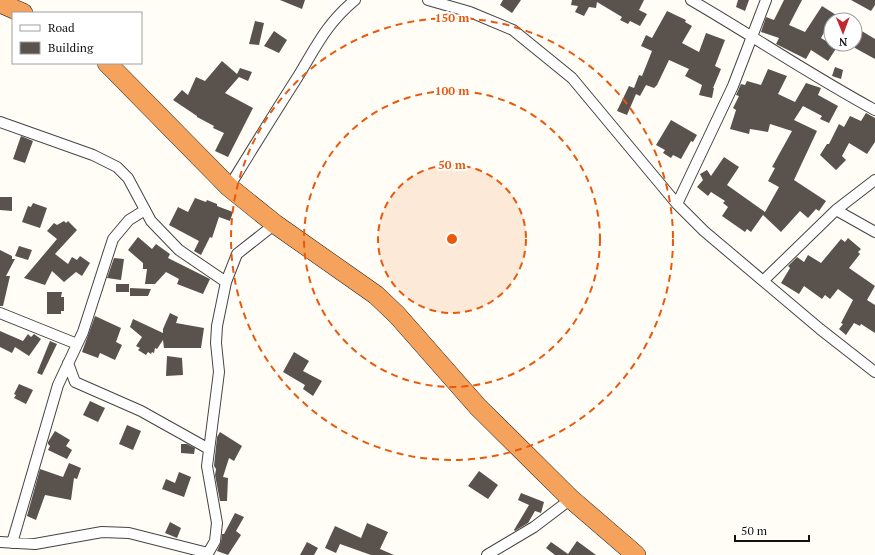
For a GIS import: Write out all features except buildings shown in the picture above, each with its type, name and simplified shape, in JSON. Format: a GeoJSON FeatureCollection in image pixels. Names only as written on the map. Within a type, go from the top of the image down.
{"type":"FeatureCollection","features":[{"type":"Feature","properties":{"kind":"highway"},"geometry":{"type":"LineString","coordinates":[[0,3],[21,12]]}},
{"type":"Feature","properties":{"kind":"highway"},"geometry":{"type":"LineString","coordinates":[[108,64],[229,187],[275,224],[376,295],[398,315],[478,407],[571,499],[636,555]]}},
{"type":"Feature","properties":{"kind":"street"},"geometry":{"type":"LineString","coordinates":[[229,187],[299,75],[317,42],[338,14],[355,0]]}},
{"type":"Feature","properties":{"kind":"street"},"geometry":{"type":"LineString","coordinates":[[428,0],[470,12],[513,30],[572,78],[677,204],[704,231],[764,280],[820,329],[875,372]]}},
{"type":"Feature","properties":{"kind":"street"},"geometry":{"type":"LineString","coordinates":[[691,0],[752,35],[839,91],[875,110]]}},
{"type":"Feature","properties":{"kind":"street"},"geometry":{"type":"LineString","coordinates":[[677,204],[733,86],[766,0]]}},
{"type":"Feature","properties":{"kind":"street"},"geometry":{"type":"LineString","coordinates":[[0,122],[92,155],[117,167],[128,178],[151,221],[179,250],[226,282]]}},
{"type":"Feature","properties":{"kind":"street"},"geometry":{"type":"LineString","coordinates":[[764,280],[836,210],[875,180]]}},
{"type":"Feature","properties":{"kind":"street"},"geometry":{"type":"LineString","coordinates":[[12,543],[58,385],[83,332],[112,240],[129,220],[144,210]]}},
{"type":"Feature","properties":{"kind":"street"},"geometry":{"type":"LineString","coordinates":[[836,210],[875,232]]}},
{"type":"Feature","properties":{"kind":"street"},"geometry":{"type":"LineString","coordinates":[[0,542],[35,544],[102,532],[129,533],[208,554],[215,542],[217,523],[207,466],[219,372],[216,343],[217,326],[226,282],[237,254],[275,224]]}},
{"type":"Feature","properties":{"kind":"street"},"geometry":{"type":"LineString","coordinates":[[0,313],[77,344]]}},
{"type":"Feature","properties":{"kind":"street"},"geometry":{"type":"LineString","coordinates":[[68,363],[75,382],[141,410],[209,449]]}},
{"type":"Feature","properties":{"kind":"street"},"geometry":{"type":"LineString","coordinates":[[487,555],[534,527],[571,499]]}}]}
